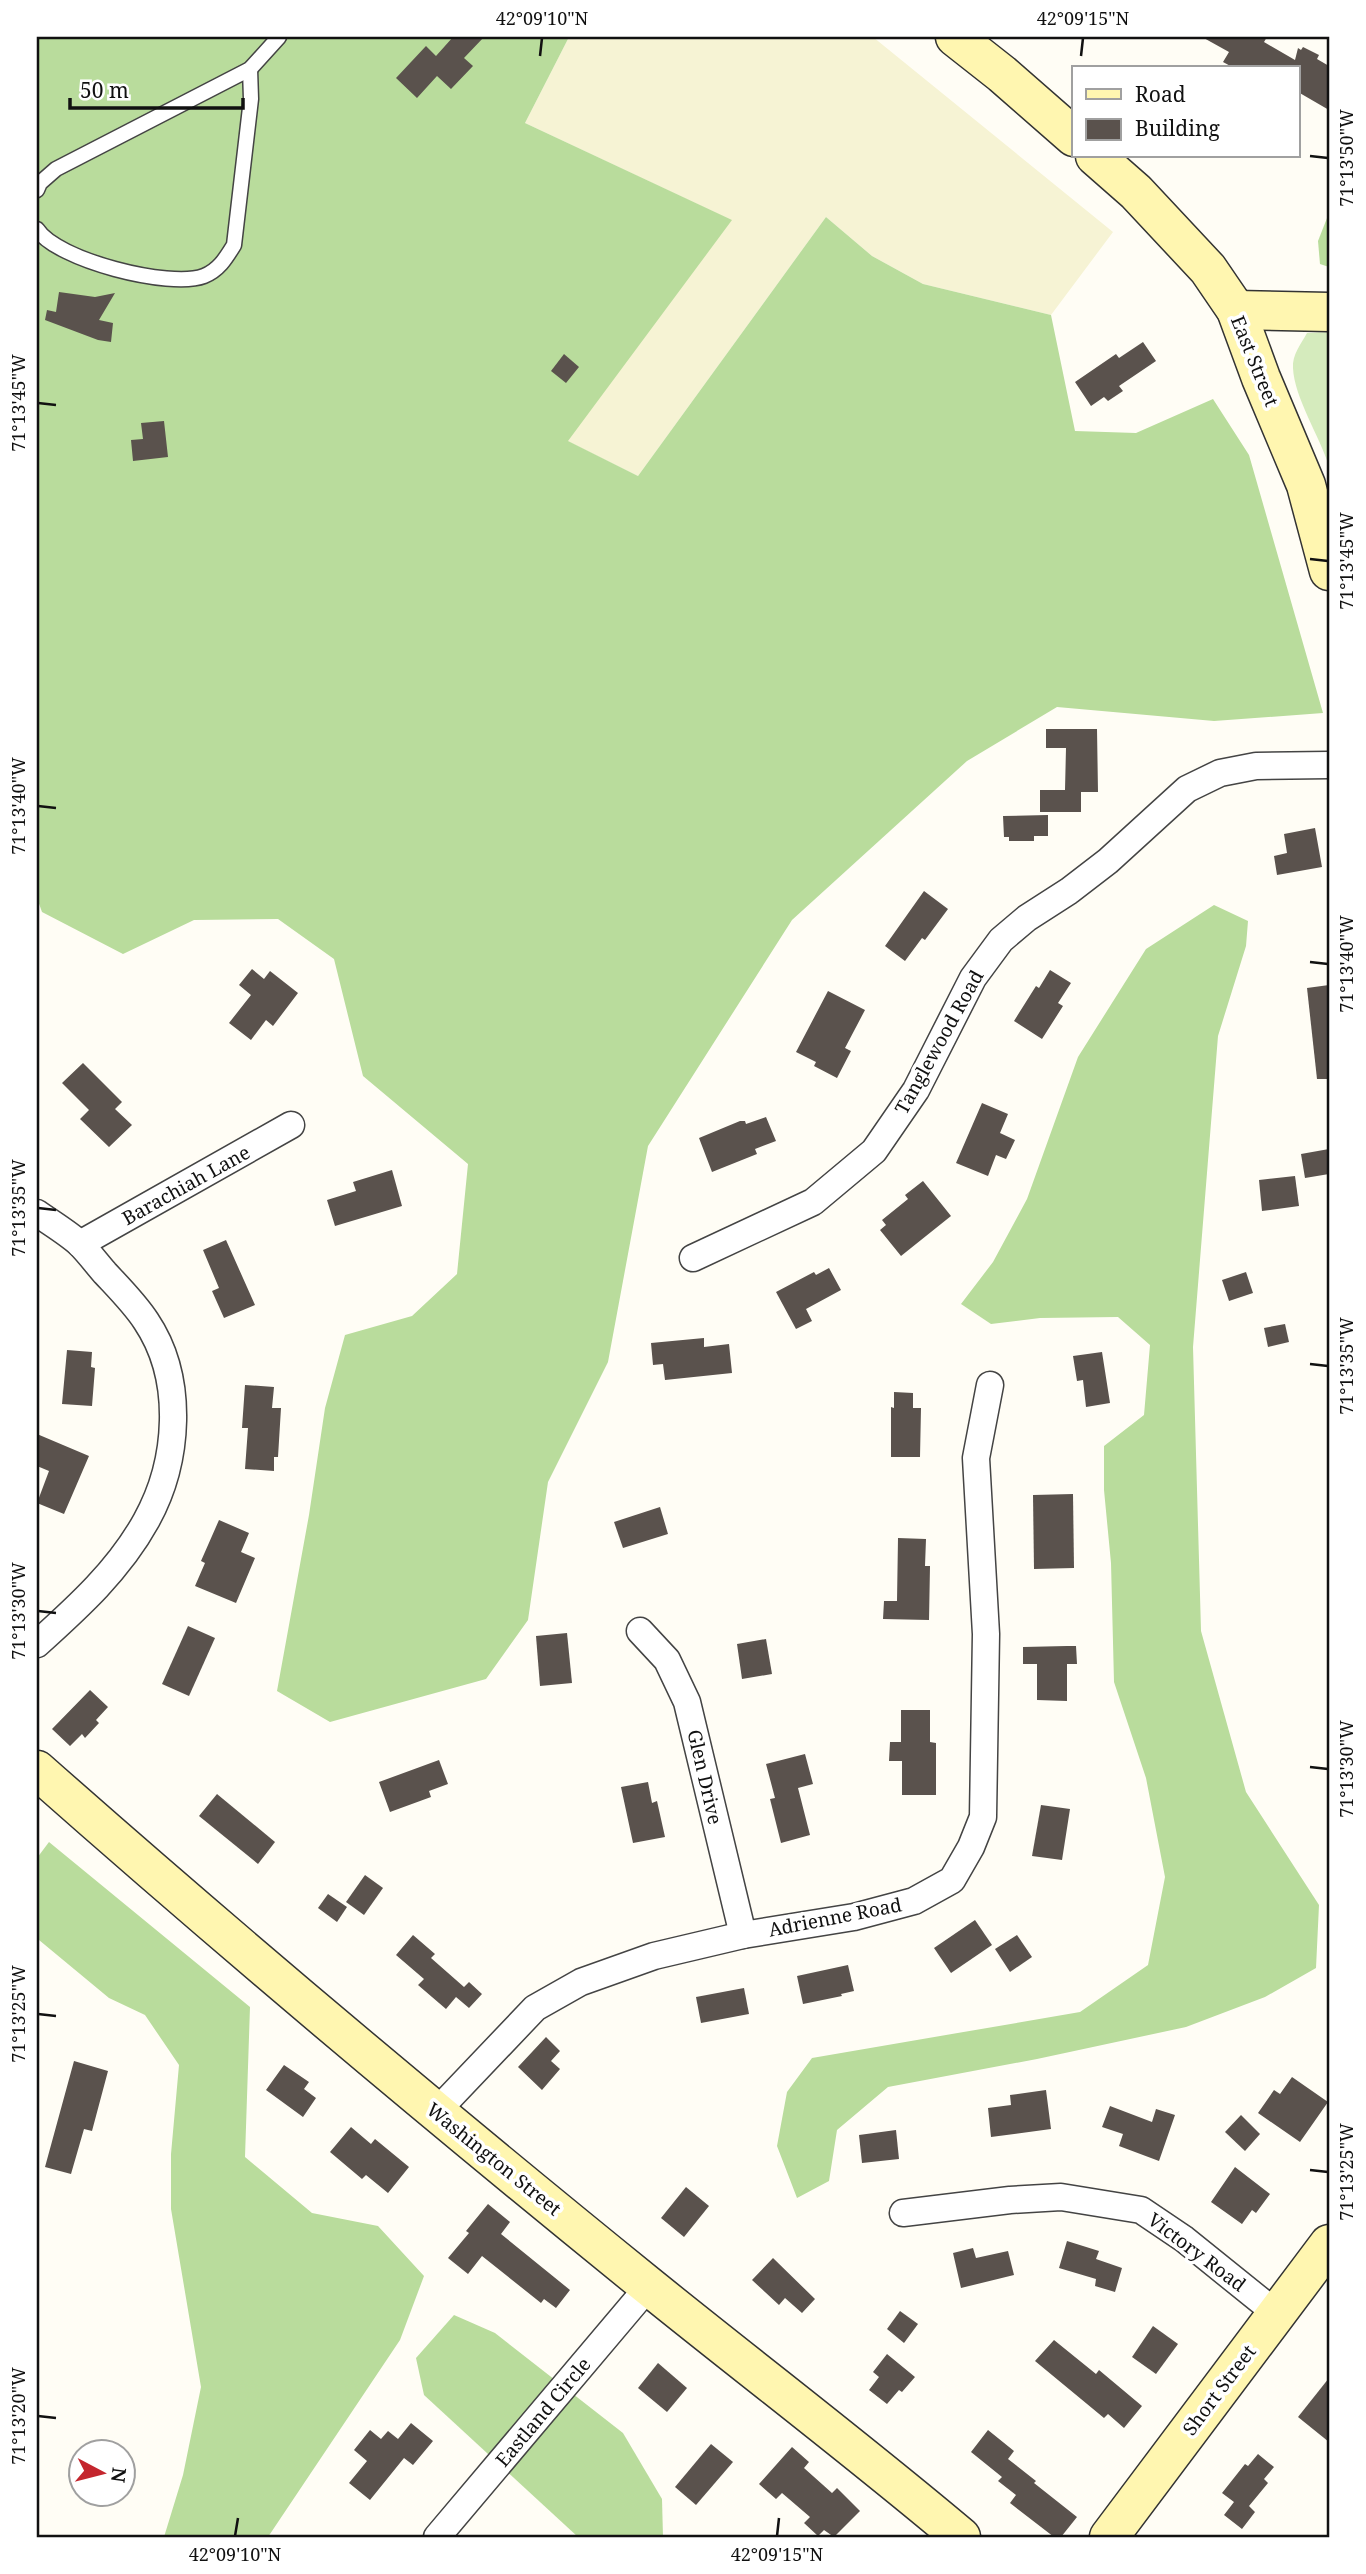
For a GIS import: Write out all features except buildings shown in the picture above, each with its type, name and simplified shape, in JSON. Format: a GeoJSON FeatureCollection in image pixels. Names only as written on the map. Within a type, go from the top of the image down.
{"type":"FeatureCollection","features":[{"type":"Feature","properties":{"kind":"main road"},"geometry":{"type":"LineString","coordinates":[[955,37],[1072,135]]}},
{"type":"Feature","properties":{"kind":"main road","name":"East Street"},"geometry":{"type":"LineString","coordinates":[[1097,158],[1136,192],[1199,260],[1236,310],[1306,485],[1329,571]]}},
{"type":"Feature","properties":{"kind":"main road"},"geometry":{"type":"LineString","coordinates":[[1236,310],[1329,312]]}},
{"type":"Feature","properties":{"kind":"main road","name":"Washington Street"},"geometry":{"type":"LineString","coordinates":[[37,1770],[436,2112],[649,2286],[892,2478],[961,2537]]}},
{"type":"Feature","properties":{"kind":"main road","name":"Short Street"},"geometry":{"type":"LineString","coordinates":[[1109,2537],[1329,2244]]}},
{"type":"Feature","properties":{"kind":"street","name":"Tanglewood Road"},"geometry":{"type":"LineString","coordinates":[[693,1258],[813,1202],[874,1151],[916,1090],[973,978],[1001,940],[1027,918],[1108,861],[1187,789],[1220,773],[1256,766],[1329,765]]}},
{"type":"Feature","properties":{"kind":"street","name":"Barachiah Lane"},"geometry":{"type":"LineString","coordinates":[[80,1244],[291,1125]]}},
{"type":"Feature","properties":{"kind":"street"},"geometry":{"type":"LineString","coordinates":[[37,1213],[80,1244],[148,1323],[166,1363],[173,1401],[172,1445],[147,1520],[123,1555],[86,1599],[37,1644]]}},
{"type":"Feature","properties":{"kind":"street","name":"Adrienne Road"},"geometry":{"type":"LineString","coordinates":[[436,2112],[535,2008],[581,1982],[642,1960],[743,1935],[854,1917],[914,1901],[952,1880],[971,1847],[983,1817],[986,1634],[976,1458],[990,1385]]}},
{"type":"Feature","properties":{"kind":"street","name":"Glen Drive"},"geometry":{"type":"LineString","coordinates":[[640,1632],[667,1660],[687,1702],[743,1935]]}},
{"type":"Feature","properties":{"kind":"street","name":"Victory Road"},"geometry":{"type":"LineString","coordinates":[[903,2213],[1010,2200],[1061,2197],[1141,2210],[1184,2239],[1277,2314]]}},
{"type":"Feature","properties":{"kind":"street","name":"Eastland Circle"},"geometry":{"type":"LineString","coordinates":[[437,2537],[649,2286]]}},
{"type":"Feature","properties":{"kind":"lane"},"geometry":{"type":"LineString","coordinates":[[37,190],[40,183],[56,169],[250,69],[279,37]]}},
{"type":"Feature","properties":{"kind":"lane"},"geometry":{"type":"LineString","coordinates":[[37,229],[53,245],[118,272],[164,279],[204,277],[223,264],[234,245],[251,99],[250,69]]}},
{"type":"Feature","properties":{"kind":"shaded area"},"geometry":{"type":"Polygon","coordinates":[[[569,37],[873,37],[1113,232],[1051,315],[923,284],[872,256],[826,217],[638,476],[567,441],[731,220],[525,123],[569,37]]]}},
{"type":"Feature","properties":{"kind":"green space"},"geometry":{"type":"Polygon","coordinates":[[[37,37],[569,37],[525,123],[732,220],[568,441],[638,476],[826,217],[872,256],[923,284],[1051,315],[1075,431],[1136,433],[1213,399],[1249,455],[1323,713],[1214,721],[1057,707],[967,761],[792,920],[648,1146],[608,1362],[548,1482],[528,1620],[486,1679],[330,1722],[277,1691],[309,1515],[325,1408],[345,1335],[412,1316],[457,1274],[468,1164],[363,1076],[334,959],[278,919],[194,920],[123,954],[42,912],[37,898],[37,37]]]}},
{"type":"Feature","properties":{"kind":"green space"},"geometry":{"type":"Polygon","coordinates":[[[1329,213],[1329,267],[1320,264],[1318,241],[1329,213]]]}},
{"type":"Feature","properties":{"kind":"green space"},"geometry":{"type":"Polygon","coordinates":[[[1329,332],[1329,466],[1302,404],[1294,379],[1293,363],[1307,333],[1329,332]]]}},
{"type":"Feature","properties":{"kind":"green space"},"geometry":{"type":"Polygon","coordinates":[[[1214,905],[1248,921],[1246,946],[1218,1036],[1193,1347],[1201,1631],[1246,1792],[1319,1905],[1316,1968],[1265,1997],[1186,2027],[888,2087],[837,2130],[829,2181],[797,2198],[777,2146],[787,2092],[812,2058],[1080,2012],[1148,1965],[1165,1877],[1146,1778],[1114,1682],[1104,1446],[1144,1415],[1150,1345],[1118,1317],[1040,1318],[991,1324],[961,1304],[993,1262],[1027,1199],[1078,1057],[1146,949],[1214,905]]]}},
{"type":"Feature","properties":{"kind":"green space"},"geometry":{"type":"Polygon","coordinates":[[[49,1842],[250,2007],[245,2157],[312,2213],[378,2226],[424,2276],[400,2340],[268,2537],[164,2537],[183,2475],[201,2387],[171,2209],[171,2154],[179,2065],[145,2015],[109,1998],[39,1940],[37,1858],[49,1842]]]}},
{"type":"Feature","properties":{"kind":"green space"},"geometry":{"type":"Polygon","coordinates":[[[454,2315],[495,2333],[623,2433],[662,2499],[663,2537],[578,2537],[424,2395],[416,2358],[454,2315]]]}}]}
